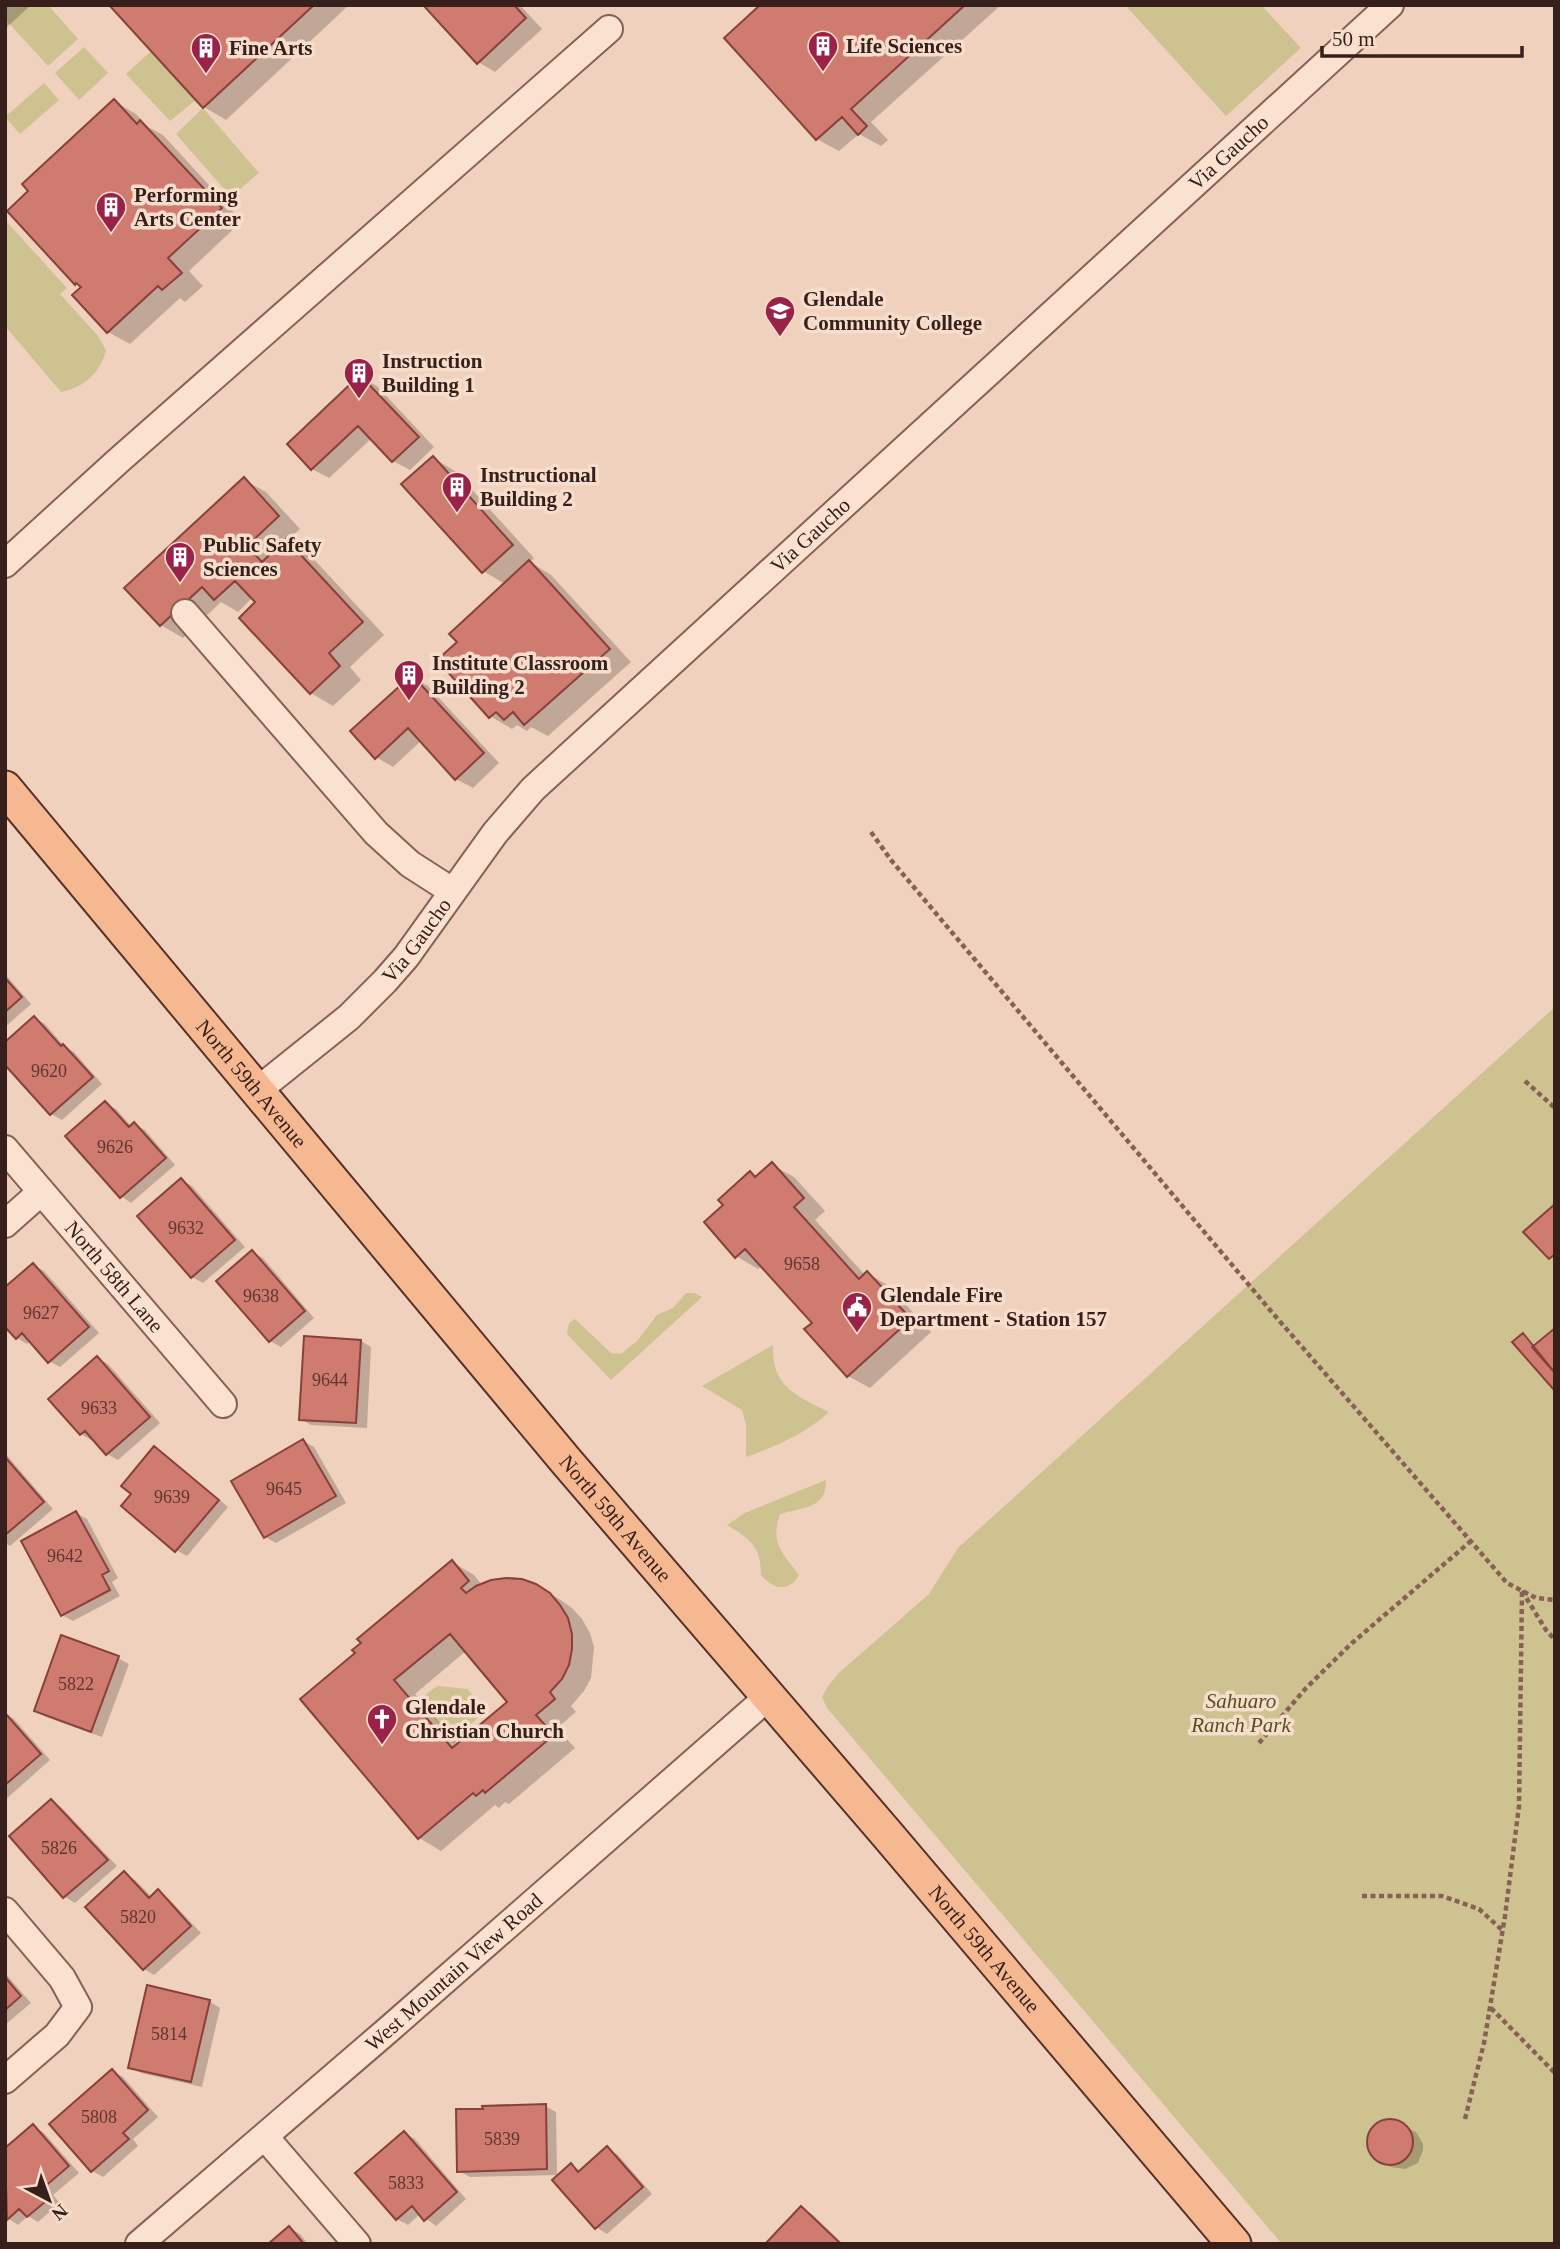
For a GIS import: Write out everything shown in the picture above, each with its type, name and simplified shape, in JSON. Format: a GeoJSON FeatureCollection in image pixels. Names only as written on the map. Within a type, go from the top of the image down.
{"type":"FeatureCollection","features":[{"type":"Feature","properties":{"kind":"main road","name":"North 59th Avenue"},"geometry":{"type":"LineString","coordinates":[[5,788],[535,1424],[1234,2244]]}},
{"type":"Feature","properties":{"kind":"street","name":"Via Gaucho"},"geometry":{"type":"LineString","coordinates":[[258,1090],[341,1024],[385,981],[406,957],[495,833],[533,789],[1390,5]]}},
{"type":"Feature","properties":{"kind":"street"},"geometry":{"type":"LineString","coordinates":[[5,565],[139,443],[608,29]]}},
{"type":"Feature","properties":{"kind":"street"},"geometry":{"type":"LineString","coordinates":[[185,613],[376,833],[410,864],[452,891]]}},
{"type":"Feature","properties":{"kind":"street","name":"North 58th Lane"},"geometry":{"type":"LineString","coordinates":[[5,1149],[223,1404]]}},
{"type":"Feature","properties":{"kind":"street"},"geometry":{"type":"LineString","coordinates":[[5,1223],[41,1192]]}},
{"type":"Feature","properties":{"kind":"street","name":"West Mountain View Road"},"geometry":{"type":"LineString","coordinates":[[139,2244],[768,1696]]}},
{"type":"Feature","properties":{"kind":"street"},"geometry":{"type":"LineString","coordinates":[[5,1911],[62,1978],[78,2007],[57,2035],[5,2080]]}},
{"type":"Feature","properties":{"kind":"street"},"geometry":{"type":"LineString","coordinates":[[265,2137],[357,2244]]}},
{"type":"Feature","properties":{"kind":"path"},"geometry":{"type":"LineString","coordinates":[[872,832],[891,860],[1254,1290],[1507,1583],[1536,1598],[1555,1600]]}},
{"type":"Feature","properties":{"kind":"path"},"geometry":{"type":"LineString","coordinates":[[1525,1081],[1555,1108]]}},
{"type":"Feature","properties":{"kind":"path"},"geometry":{"type":"LineString","coordinates":[[1259,1743],[1306,1688],[1352,1643],[1471,1541]]}},
{"type":"Feature","properties":{"kind":"path"},"geometry":{"type":"LineString","coordinates":[[1522,1591],[1555,1640]]}},
{"type":"Feature","properties":{"kind":"path"},"geometry":{"type":"LineString","coordinates":[[1465,2119],[1484,2043],[1503,1930],[1519,1806],[1522,1591]]}},
{"type":"Feature","properties":{"kind":"path"},"geometry":{"type":"LineString","coordinates":[[1362,1896],[1442,1896],[1479,1909],[1503,1930]]}},
{"type":"Feature","properties":{"kind":"path"},"geometry":{"type":"LineString","coordinates":[[1490,2007],[1555,2073]]}},
{"type":"Feature","properties":{"kind":"green space"},"geometry":{"type":"Polygon","coordinates":[[[5,5],[48,5],[78,39],[48,66],[5,19],[5,5]]]}},
{"type":"Feature","properties":{"kind":"green space"},"geometry":{"type":"Polygon","coordinates":[[[1125,5],[1261,5],[1301,48],[1226,116],[1125,5]]]}},
{"type":"Feature","properties":{"kind":"green space"},"geometry":{"type":"Polygon","coordinates":[[[84,47],[108,73],[79,100],[55,73],[84,47]]]}},
{"type":"Feature","properties":{"kind":"green space"},"geometry":{"type":"Polygon","coordinates":[[[151,51],[196,100],[170,121],[126,74],[151,51]]]}},
{"type":"Feature","properties":{"kind":"green space"},"geometry":{"type":"Polygon","coordinates":[[[44,83],[59,100],[20,134],[5,117],[44,83]]]}},
{"type":"Feature","properties":{"kind":"green space"},"geometry":{"type":"Polygon","coordinates":[[[203,108],[259,173],[231,197],[176,134],[203,108]]]}},
{"type":"Feature","properties":{"kind":"green space"},"geometry":{"type":"Polygon","coordinates":[[[5,220],[67,288],[60,294],[98,336],[106,350],[100,366],[90,378],[70,390],[61,392],[5,326],[5,220]]]}},
{"type":"Feature","properties":{"kind":"green space","name":"Sahuaro Ranch Park"},"geometry":{"type":"Polygon","coordinates":[[[1555,1007],[1555,2244],[1282,2244],[827,1708],[822,1697],[840,1672],[929,1594],[958,1548],[1555,1007]]]}},
{"type":"Feature","properties":{"kind":"green space"},"geometry":{"type":"Polygon","coordinates":[[[686,1293],[702,1297],[611,1380],[567,1334],[569,1323],[575,1319],[611,1353],[621,1354],[637,1341],[657,1315],[673,1308],[686,1293]]]}},
{"type":"Feature","properties":{"kind":"green space"},"geometry":{"type":"Polygon","coordinates":[[[773,1345],[773,1359],[781,1380],[796,1395],[829,1412],[780,1444],[746,1457],[746,1424],[742,1410],[702,1386],[773,1345]]]}},
{"type":"Feature","properties":{"kind":"green space"},"geometry":{"type":"Polygon","coordinates":[[[826,1480],[825,1490],[818,1502],[780,1514],[776,1533],[779,1547],[799,1575],[791,1585],[776,1586],[761,1575],[759,1557],[753,1544],[727,1525],[745,1513],[826,1480]]]}},
{"type":"Feature","properties":{"kind":"green space"},"geometry":{"type":"Polygon","coordinates":[[[437,1686],[468,1689],[473,1696],[477,1719],[452,1740],[419,1700],[437,1686]]]}},
{"type":"Feature","properties":{"kind":"building","name":"Fine Arts"},"geometry":{"type":"Polygon","coordinates":[[[109,5],[314,5],[203,108],[109,5]]]}},
{"type":"Feature","properties":{"kind":"building"},"geometry":{"type":"Polygon","coordinates":[[[423,5],[514,5],[526,18],[477,64],[423,5]]]}},
{"type":"Feature","properties":{"kind":"building","name":"Life Sciences"},"geometry":{"type":"Polygon","coordinates":[[[760,5],[965,5],[851,109],[867,126],[858,135],[842,117],[816,140],[724,38],[760,5]]]}},
{"type":"Feature","properties":{"kind":"building","name":"Performing Arts Center"},"geometry":{"type":"Polygon","coordinates":[[[114,99],[137,124],[140,120],[222,208],[168,258],[182,273],[162,290],[158,286],[107,333],[72,295],[81,287],[76,283],[75,285],[7,211],[28,191],[22,184],[114,99]]]}},
{"type":"Feature","properties":{"kind":"building","name":"Instruction Building 1"},"geometry":{"type":"Polygon","coordinates":[[[360,375],[419,437],[392,462],[358,426],[311,470],[287,444],[360,375]]]}},
{"type":"Feature","properties":{"kind":"building","name":"Instructional Building 2"},"geometry":{"type":"Polygon","coordinates":[[[433,456],[513,545],[482,573],[401,484],[433,456]]]}},
{"type":"Feature","properties":{"kind":"building","name":"Public Safety Sciences"},"geometry":{"type":"Polygon","coordinates":[[[244,477],[279,516],[247,546],[262,562],[286,539],[363,622],[329,653],[340,666],[310,694],[239,618],[255,602],[235,581],[214,600],[202,587],[160,626],[124,588],[244,477]]]}},
{"type":"Feature","properties":{"kind":"building"},"geometry":{"type":"Polygon","coordinates":[[[529,560],[610,649],[524,725],[513,712],[504,720],[496,712],[489,718],[437,660],[457,642],[449,634],[529,560]]]}},
{"type":"Feature","properties":{"kind":"building","name":"Institute Classroom Building 2"},"geometry":{"type":"Polygon","coordinates":[[[412,675],[484,753],[455,780],[408,728],[375,759],[350,731],[412,675]]]}},
{"type":"Feature","properties":{"kind":"building"},"geometry":{"type":"Polygon","coordinates":[[[5,978],[22,997],[5,1012],[5,978]]]}},
{"type":"Feature","properties":{"kind":"building"},"geometry":{"type":"Polygon","coordinates":[[[34,1016],[93,1077],[50,1115],[5,1065],[5,1042],[34,1016]]]}},
{"type":"Feature","properties":{"kind":"building"},"geometry":{"type":"Polygon","coordinates":[[[105,1101],[129,1127],[134,1122],[166,1158],[120,1198],[65,1136],[105,1101]]]}},
{"type":"Feature","properties":{"kind":"building","name":"Glendale Fire Department - Station 157"},"geometry":{"type":"Polygon","coordinates":[[[772,1162],[804,1198],[794,1207],[859,1279],[867,1271],[911,1319],[847,1377],[804,1329],[812,1323],[745,1249],[735,1258],[704,1222],[723,1205],[718,1200],[750,1171],[755,1177],[772,1162]]]}},
{"type":"Feature","properties":{"kind":"building"},"geometry":{"type":"Polygon","coordinates":[[[181,1178],[235,1240],[191,1278],[137,1216],[181,1178]]]}},
{"type":"Feature","properties":{"kind":"building"},"geometry":{"type":"Polygon","coordinates":[[[1555,1204],[1555,1254],[1549,1259],[1523,1232],[1555,1204]]]}},
{"type":"Feature","properties":{"kind":"building"},"geometry":{"type":"Polygon","coordinates":[[[252,1250],[305,1311],[269,1342],[216,1281],[252,1250]]]}},
{"type":"Feature","properties":{"kind":"building"},"geometry":{"type":"Polygon","coordinates":[[[33,1263],[89,1327],[48,1363],[22,1333],[16,1339],[5,1327],[5,1287],[33,1263]]]}},
{"type":"Feature","properties":{"kind":"building"},"geometry":{"type":"Polygon","coordinates":[[[1555,1328],[1555,1373],[1532,1347],[1555,1328]]]}},
{"type":"Feature","properties":{"kind":"building"},"geometry":{"type":"Polygon","coordinates":[[[1523,1333],[1555,1373],[1555,1391],[1512,1342],[1523,1333]]]}},
{"type":"Feature","properties":{"kind":"building"},"geometry":{"type":"Polygon","coordinates":[[[304,1336],[361,1340],[356,1423],[299,1420],[304,1336]]]}},
{"type":"Feature","properties":{"kind":"building"},"geometry":{"type":"Polygon","coordinates":[[[97,1356],[150,1417],[106,1455],[85,1431],[80,1435],[48,1399],[97,1356]]]}},
{"type":"Feature","properties":{"kind":"building"},"geometry":{"type":"Polygon","coordinates":[[[303,1439],[336,1496],[264,1538],[231,1481],[303,1439]]]}},
{"type":"Feature","properties":{"kind":"building"},"geometry":{"type":"Polygon","coordinates":[[[154,1446],[219,1500],[175,1552],[121,1506],[131,1494],[121,1486],[154,1446]]]}},
{"type":"Feature","properties":{"kind":"building"},"geometry":{"type":"Polygon","coordinates":[[[5,1457],[44,1502],[5,1535],[5,1457]]]}},
{"type":"Feature","properties":{"kind":"building"},"geometry":{"type":"Polygon","coordinates":[[[76,1511],[109,1571],[102,1575],[110,1590],[61,1616],[21,1541],[76,1511]]]}},
{"type":"Feature","properties":{"kind":"building"},"geometry":{"type":"Polygon","coordinates":[[[452,1560],[469,1581],[461,1588],[466,1593],[491,1580],[506,1578],[522,1579],[536,1584],[550,1593],[560,1605],[568,1618],[572,1634],[569,1665],[562,1679],[550,1692],[555,1699],[536,1715],[554,1735],[485,1793],[483,1790],[476,1796],[473,1793],[418,1839],[300,1699],[355,1653],[352,1650],[361,1643],[357,1639],[452,1560]],[[450,1634],[394,1680],[452,1748],[507,1702],[450,1634]]]}},
{"type":"Feature","properties":{"kind":"building"},"geometry":{"type":"Polygon","coordinates":[[[61,1635],[119,1656],[91,1732],[34,1711],[61,1635]]]}},
{"type":"Feature","properties":{"kind":"building"},"geometry":{"type":"Polygon","coordinates":[[[5,1713],[41,1754],[5,1785],[5,1713]]]}},
{"type":"Feature","properties":{"kind":"building"},"geometry":{"type":"Polygon","coordinates":[[[51,1799],[108,1860],[63,1898],[9,1836],[51,1799]]]}},
{"type":"Feature","properties":{"kind":"building"},"geometry":{"type":"Polygon","coordinates":[[[124,1871],[149,1898],[158,1889],[191,1926],[143,1970],[85,1907],[124,1871]]]}},
{"type":"Feature","properties":{"kind":"building"},"geometry":{"type":"Polygon","coordinates":[[[5,1977],[21,1996],[5,2010],[5,1977]]]}},
{"type":"Feature","properties":{"kind":"building"},"geometry":{"type":"Polygon","coordinates":[[[147,1985],[210,2000],[191,2082],[128,2068],[147,1985]]]}},
{"type":"Feature","properties":{"kind":"building"},"geometry":{"type":"Polygon","coordinates":[[[112,2069],[148,2110],[123,2133],[129,2139],[91,2172],[49,2124],[112,2069]]]}},
{"type":"Feature","properties":{"kind":"building"},"geometry":{"type":"Polygon","coordinates":[[[546,2104],[547,2169],[457,2172],[456,2109],[546,2104]]]}},
{"type":"Feature","properties":{"kind":"building"},"geometry":{"type":"Polygon","coordinates":[[[1390,2119],[1406,2126],[1413,2142],[1406,2158],[1390,2165],[1374,2158],[1367,2142],[1374,2126],[1390,2119]]]}},
{"type":"Feature","properties":{"kind":"building"},"geometry":{"type":"Polygon","coordinates":[[[33,2124],[69,2166],[43,2188],[51,2197],[27,2217],[19,2209],[7,2220],[5,2148],[33,2124]]]}},
{"type":"Feature","properties":{"kind":"building"},"geometry":{"type":"Polygon","coordinates":[[[404,2131],[457,2192],[424,2221],[412,2206],[396,2220],[355,2173],[404,2131]]]}},
{"type":"Feature","properties":{"kind":"building"},"geometry":{"type":"Polygon","coordinates":[[[607,2146],[643,2187],[595,2229],[552,2180],[571,2163],[578,2172],[607,2146]]]}},
{"type":"Feature","properties":{"kind":"building"},"geometry":{"type":"Polygon","coordinates":[[[801,2206],[841,2244],[765,2244],[801,2206]]]}},
{"type":"Feature","properties":{"kind":"building"},"geometry":{"type":"Polygon","coordinates":[[[289,2226],[304,2244],[268,2244],[289,2226]]]}},
{"type":"Feature","properties":{"kind":"place","name":"Life Sciences"},"geometry":{"type":"Point","coordinates":[823,73]}},
{"type":"Feature","properties":{"kind":"place","name":"Fine Arts"},"geometry":{"type":"Point","coordinates":[206,75]}},
{"type":"Feature","properties":{"kind":"place","name":"Performing Arts Center"},"geometry":{"type":"Point","coordinates":[111,234]}},
{"type":"Feature","properties":{"kind":"place","name":"Glendale Community College"},"geometry":{"type":"Point","coordinates":[780,338]}},
{"type":"Feature","properties":{"kind":"place","name":"Instruction Building 1"},"geometry":{"type":"Point","coordinates":[359,400]}},
{"type":"Feature","properties":{"kind":"place","name":"Instructional Building 2"},"geometry":{"type":"Point","coordinates":[457,514]}},
{"type":"Feature","properties":{"kind":"place","name":"Public Safety Sciences"},"geometry":{"type":"Point","coordinates":[180,584]}},
{"type":"Feature","properties":{"kind":"place","name":"Institute Classroom Building 2"},"geometry":{"type":"Point","coordinates":[409,702]}},
{"type":"Feature","properties":{"kind":"place","name":"Glendale Fire Department - Station 157"},"geometry":{"type":"Point","coordinates":[857,1334]}},
{"type":"Feature","properties":{"kind":"place","name":"Glendale Christian Church"},"geometry":{"type":"Point","coordinates":[382,1746]}}]}
